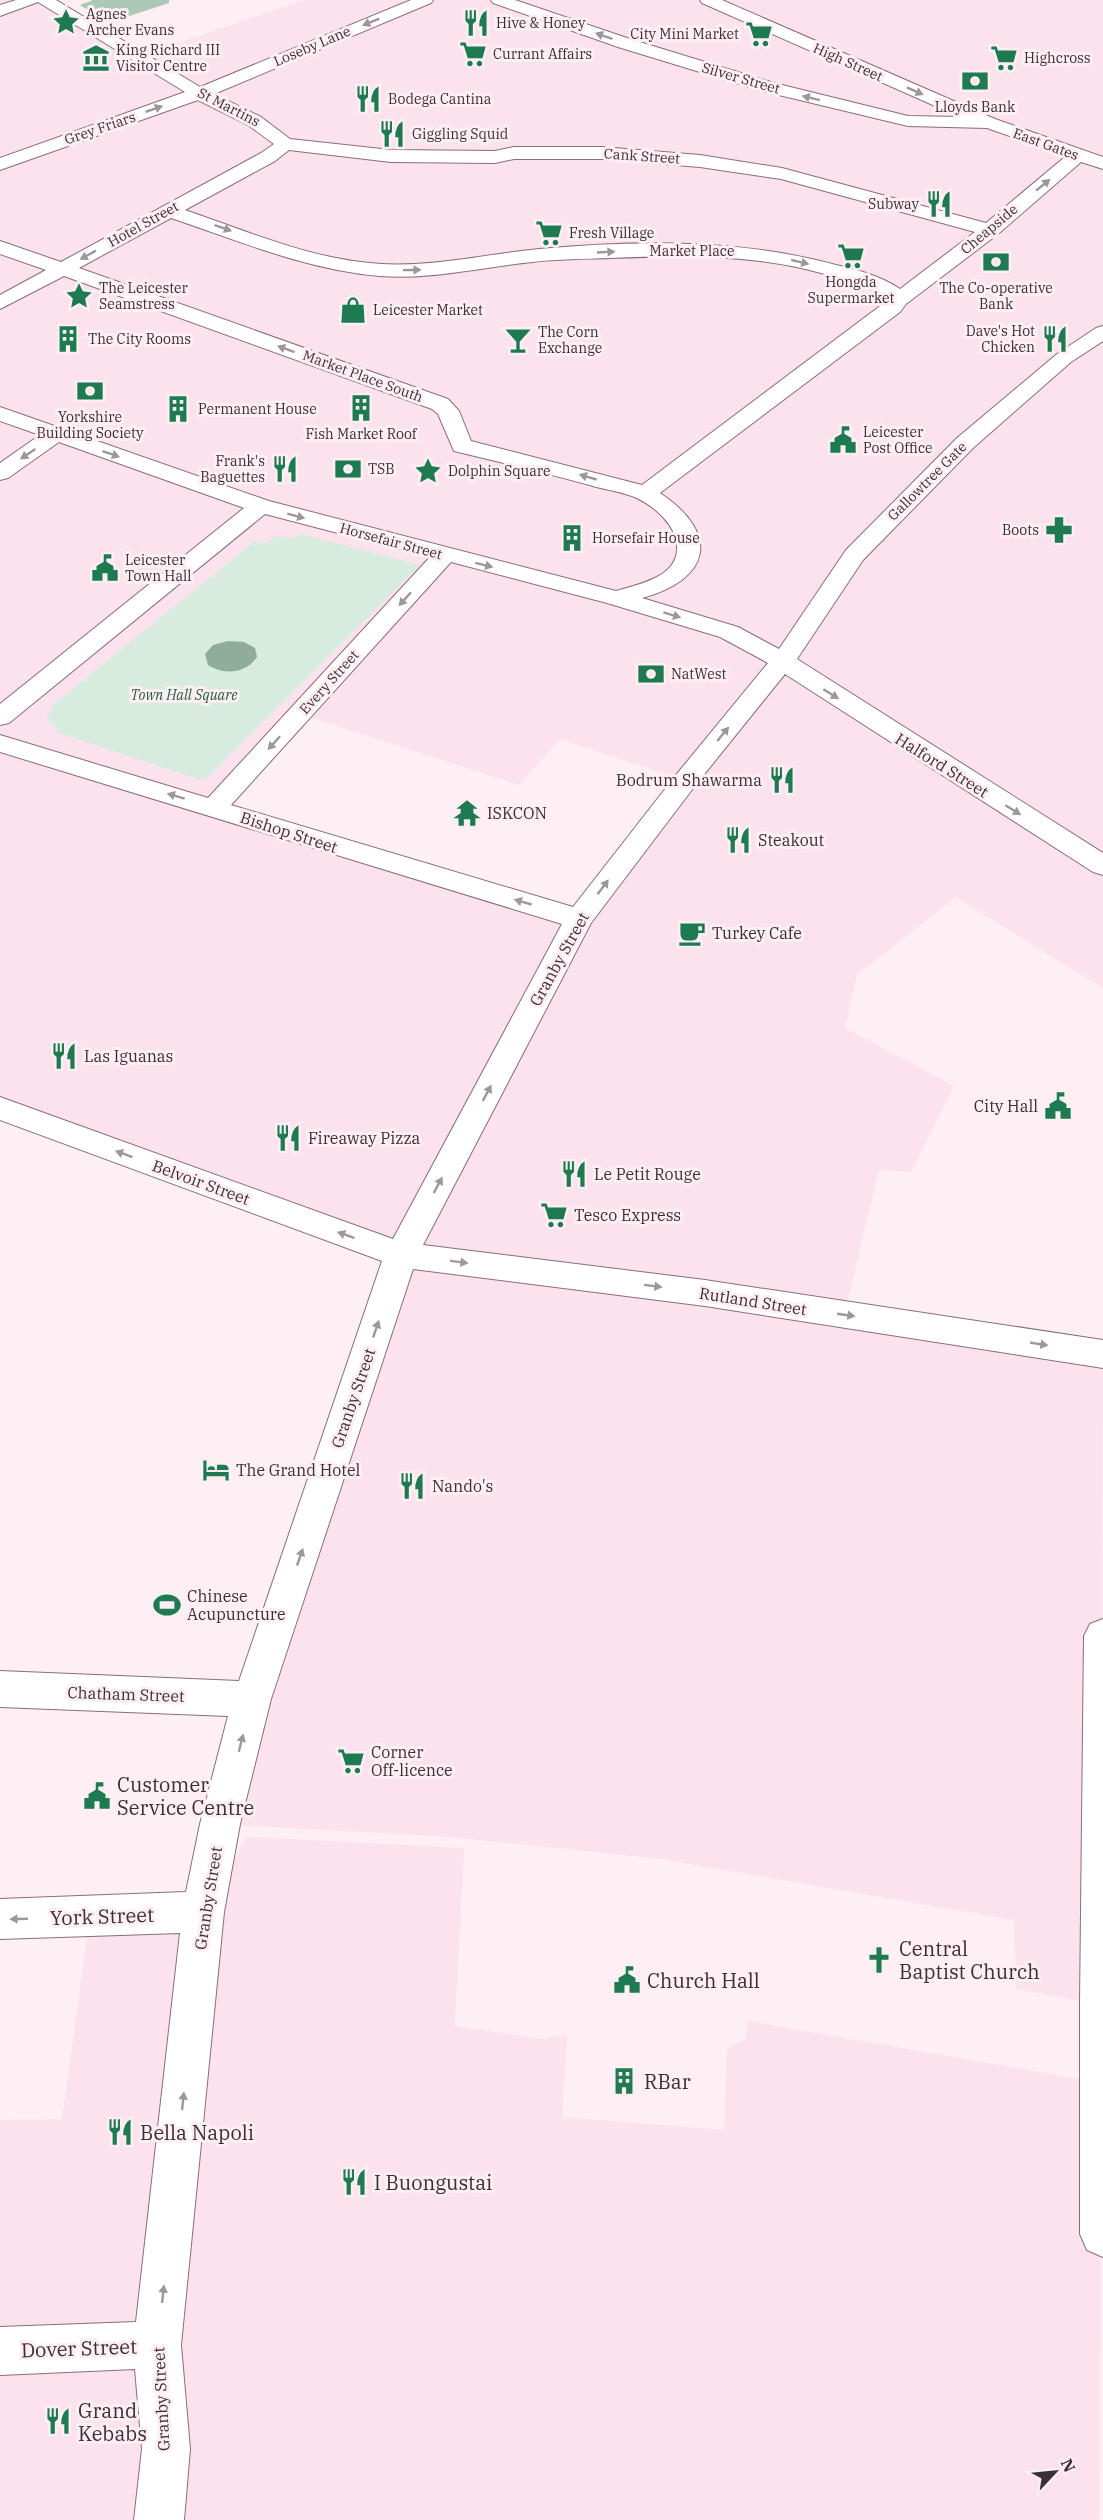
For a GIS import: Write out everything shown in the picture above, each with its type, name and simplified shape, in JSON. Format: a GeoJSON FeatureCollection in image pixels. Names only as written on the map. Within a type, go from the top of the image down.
{"type":"FeatureCollection","features":[{"type":"Feature","properties":{"kind":"street"},"geometry":{"type":"LineString","coordinates":[[0,11],[32,0]]}},
{"type":"Feature","properties":{"kind":"street","name":"St Martins"},"geometry":{"type":"LineString","coordinates":[[45,0],[95,33],[200,93],[255,119],[285,144]]}},
{"type":"Feature","properties":{"kind":"street","name":"Loseby Lane"},"geometry":{"type":"LineString","coordinates":[[200,93],[425,0]]}},
{"type":"Feature","properties":{"kind":"street","name":"Silver Street"},"geometry":{"type":"LineString","coordinates":[[499,0],[672,61],[867,112],[908,121],[989,123]]}},
{"type":"Feature","properties":{"kind":"street","name":"High Street"},"geometry":{"type":"LineString","coordinates":[[708,0],[989,123]]}},
{"type":"Feature","properties":{"kind":"street","name":"Grey Friars"},"geometry":{"type":"LineString","coordinates":[[0,164],[200,93]]}},
{"type":"Feature","properties":{"kind":"street","name":"East Gates"},"geometry":{"type":"LineString","coordinates":[[989,123],[1078,155],[1101,158]]}},
{"type":"Feature","properties":{"kind":"street","name":"Cank Street"},"geometry":{"type":"LineString","coordinates":[[285,144],[392,156],[444,158],[495,157],[514,153],[601,148],[700,161],[782,174],[983,236]]}},
{"type":"Feature","properties":{"kind":"street","name":"Hotel Street"},"geometry":{"type":"LineString","coordinates":[[0,303],[268,157],[285,144]]}},
{"type":"Feature","properties":{"kind":"street","name":"Cheapside"},"geometry":{"type":"LineString","coordinates":[[898,300],[983,236],[1078,155]]}},
{"type":"Feature","properties":{"kind":"street","name":"Market Place"},"geometry":{"type":"LineString","coordinates":[[167,210],[303,256],[379,270],[416,271],[532,255],[622,251],[739,251],[788,259],[855,276],[879,285],[895,295],[898,300]]}},
{"type":"Feature","properties":{"kind":"street","name":"Market Place South"},"geometry":{"type":"LineString","coordinates":[[0,247],[440,404],[448,411],[462,446],[534,462],[645,493]]}},
{"type":"Feature","properties":{"kind":"street"},"geometry":{"type":"LineString","coordinates":[[616,598],[647,589],[674,576],[686,566],[690,555],[689,543],[679,523],[663,506],[645,493],[893,308],[898,300]]}},
{"type":"Feature","properties":{"kind":"street","name":"Gallowtree Gate"},"geometry":{"type":"LineString","coordinates":[[783,661],[854,555],[964,442],[1064,358],[1103,332]]}},
{"type":"Feature","properties":{"kind":"street","name":"Horsefair Street"},"geometry":{"type":"LineString","coordinates":[[0,414],[261,507],[616,598],[729,632],[783,661]]}},
{"type":"Feature","properties":{"kind":"street"},"geometry":{"type":"LineString","coordinates":[[0,473],[55,435]]}},
{"type":"Feature","properties":{"kind":"street"},"geometry":{"type":"LineString","coordinates":[[0,717],[261,507]]}},
{"type":"Feature","properties":{"kind":"street","name":"Every Street"},"geometry":{"type":"LineString","coordinates":[[214,808],[445,555]]}},
{"type":"Feature","properties":{"kind":"street","name":"Halford Street"},"geometry":{"type":"LineString","coordinates":[[783,661],[817,686],[1103,866]]}},
{"type":"Feature","properties":{"kind":"street","name":"Granby Street"},"geometry":{"type":"LineString","coordinates":[[159,2520],[166,2449],[157,2345],[203,1912],[220,1824],[252,1700],[401,1255],[579,919],[685,781],[783,661]]}},
{"type":"Feature","properties":{"kind":"street","name":"Bishop Street"},"geometry":{"type":"LineString","coordinates":[[0,743],[579,919]]}},
{"type":"Feature","properties":{"kind":"street","name":"Belvoir Street"},"geometry":{"type":"LineString","coordinates":[[0,1108],[401,1255]]}},
{"type":"Feature","properties":{"kind":"street","name":"Rutland Street"},"geometry":{"type":"LineString","coordinates":[[401,1255],[705,1293],[1103,1354]]}},
{"type":"Feature","properties":{"kind":"street"},"geometry":{"type":"LineString","coordinates":[[1103,1636],[1101,2004],[1103,2234]]}},
{"type":"Feature","properties":{"kind":"street","name":"Chatham Street"},"geometry":{"type":"LineString","coordinates":[[0,1689],[252,1700]]}},
{"type":"Feature","properties":{"kind":"street","name":"York Street"},"geometry":{"type":"LineString","coordinates":[[0,1919],[203,1912]]}},
{"type":"Feature","properties":{"kind":"street","name":"Dover Street"},"geometry":{"type":"LineString","coordinates":[[0,2351],[157,2345]]}},
{"type":"Feature","properties":{"kind":"shaded area"},"geometry":{"type":"Polygon","coordinates":[[[0,0],[45,0],[138,57],[304,0],[1103,0],[1103,988],[956,897],[857,975],[845,1028],[954,1086],[911,1172],[879,1170],[844,1315],[1103,1354],[1101,2004],[1016,1989],[1014,1920],[661,1859],[451,1837],[220,1824],[401,1255],[0,1108],[0,0]],[[300,714],[209,811],[580,918],[681,779],[560,739],[519,785],[300,714]]]}},
{"type":"Feature","properties":{"kind":"shaded area"},"geometry":{"type":"Polygon","coordinates":[[[93,0],[169,0],[169,3],[108,23],[80,5],[93,0]]]}},
{"type":"Feature","properties":{"kind":"shaded area"},"geometry":{"type":"Polygon","coordinates":[[[228,641],[244,642],[255,648],[257,657],[241,670],[220,670],[208,665],[205,654],[213,645],[228,641]]]}},
{"type":"Feature","properties":{"kind":"shaded area"},"geometry":{"type":"Polygon","coordinates":[[[247,1837],[464,1848],[455,2026],[541,2039],[567,2035],[562,2117],[724,2130],[727,2048],[746,2039],[747,2021],[1102,2083],[1099,2520],[0,2520],[0,2120],[62,2119],[90,1916],[203,1912],[247,1837]]]}},
{"type":"Feature","properties":{"kind":"green space","name":"Town Hall Square"},"geometry":{"type":"Polygon","coordinates":[[[300,534],[420,565],[204,781],[56,732],[58,728],[48,721],[47,717],[52,709],[49,708],[255,541],[264,544],[277,536],[296,538],[300,534]]]}},
{"type":"Feature","properties":{"kind":"place","name":"Agnes Archer Evans"},"geometry":{"type":"Point","coordinates":[66,22]}},
{"type":"Feature","properties":{"kind":"place","name":"Hive & Honey"},"geometry":{"type":"Point","coordinates":[476,23]}},
{"type":"Feature","properties":{"kind":"place","name":"City Mini Market"},"geometry":{"type":"Point","coordinates":[759,34]}},
{"type":"Feature","properties":{"kind":"place","name":"Currant Affairs"},"geometry":{"type":"Point","coordinates":[473,54]}},
{"type":"Feature","properties":{"kind":"place","name":"King Richard III Visitor Centre"},"geometry":{"type":"Point","coordinates":[96,58]}},
{"type":"Feature","properties":{"kind":"place","name":"Highcross"},"geometry":{"type":"Point","coordinates":[1004,58]}},
{"type":"Feature","properties":{"kind":"place","name":"Lloyds Bank"},"geometry":{"type":"Point","coordinates":[975,81]}},
{"type":"Feature","properties":{"kind":"place","name":"Bodega Cantina"},"geometry":{"type":"Point","coordinates":[368,99]}},
{"type":"Feature","properties":{"kind":"place","name":"Giggling Squid"},"geometry":{"type":"Point","coordinates":[392,134]}},
{"type":"Feature","properties":{"kind":"place","name":"Subway"},"geometry":{"type":"Point","coordinates":[939,204]}},
{"type":"Feature","properties":{"kind":"place","name":"Fresh Village"},"geometry":{"type":"Point","coordinates":[549,233]}},
{"type":"Feature","properties":{"kind":"place","name":"Hongda Supermarket"},"geometry":{"type":"Point","coordinates":[851,256]}},
{"type":"Feature","properties":{"kind":"place","name":"The Co-operative Bank"},"geometry":{"type":"Point","coordinates":[996,262]}},
{"type":"Feature","properties":{"kind":"place","name":"The Leicester Seamstress"},"geometry":{"type":"Point","coordinates":[79,296]}},
{"type":"Feature","properties":{"kind":"place","name":"Leicester Market"},"geometry":{"type":"Point","coordinates":[353,310]}},
{"type":"Feature","properties":{"kind":"place","name":"The City Rooms"},"geometry":{"type":"Point","coordinates":[68,339]}},
{"type":"Feature","properties":{"kind":"place","name":"Dave's Hot Chicken"},"geometry":{"type":"Point","coordinates":[1055,339]}},
{"type":"Feature","properties":{"kind":"place","name":"The Corn Exchange"},"geometry":{"type":"Point","coordinates":[518,340]}},
{"type":"Feature","properties":{"kind":"place","name":"Yorkshire Building Society"},"geometry":{"type":"Point","coordinates":[90,391]}},
{"type":"Feature","properties":{"kind":"place","name":"Fish Market Roof"},"geometry":{"type":"Point","coordinates":[361,408]}},
{"type":"Feature","properties":{"kind":"place","name":"Permanent House"},"geometry":{"type":"Point","coordinates":[178,409]}},
{"type":"Feature","properties":{"kind":"place","name":"Leicester Post Office"},"geometry":{"type":"Point","coordinates":[843,440]}},
{"type":"Feature","properties":{"kind":"place","name":"Frank's Baguettes"},"geometry":{"type":"Point","coordinates":[285,469]}},
{"type":"Feature","properties":{"kind":"place","name":"TSB"},"geometry":{"type":"Point","coordinates":[348,469]}},
{"type":"Feature","properties":{"kind":"place","name":"Dolphin Square"},"geometry":{"type":"Point","coordinates":[428,471]}},
{"type":"Feature","properties":{"kind":"place","name":"Boots"},"geometry":{"type":"Point","coordinates":[1059,530]}},
{"type":"Feature","properties":{"kind":"place","name":"Horsefair House"},"geometry":{"type":"Point","coordinates":[572,538]}},
{"type":"Feature","properties":{"kind":"place","name":"Leicester Town Hall"},"geometry":{"type":"Point","coordinates":[105,568]}},
{"type":"Feature","properties":{"kind":"place","name":"NatWest"},"geometry":{"type":"Point","coordinates":[651,674]}},
{"type":"Feature","properties":{"kind":"place","name":"Bodrum Shawarma"},"geometry":{"type":"Point","coordinates":[782,780]}},
{"type":"Feature","properties":{"kind":"place","name":"ISKCON"},"geometry":{"type":"Point","coordinates":[467,813]}},
{"type":"Feature","properties":{"kind":"place","name":"Steakout"},"geometry":{"type":"Point","coordinates":[738,840]}},
{"type":"Feature","properties":{"kind":"place","name":"Turkey Cafe"},"geometry":{"type":"Point","coordinates":[692,933]}},
{"type":"Feature","properties":{"kind":"place","name":"Las Iguanas"},"geometry":{"type":"Point","coordinates":[64,1056]}},
{"type":"Feature","properties":{"kind":"place","name":"City Hall"},"geometry":{"type":"Point","coordinates":[1058,1106]}},
{"type":"Feature","properties":{"kind":"place","name":"Fireaway Pizza"},"geometry":{"type":"Point","coordinates":[288,1138]}},
{"type":"Feature","properties":{"kind":"place","name":"Le Petit Rouge"},"geometry":{"type":"Point","coordinates":[574,1174]}},
{"type":"Feature","properties":{"kind":"place","name":"Tesco Express"},"geometry":{"type":"Point","coordinates":[554,1215]}},
{"type":"Feature","properties":{"kind":"place","name":"The Grand Hotel"},"geometry":{"type":"Point","coordinates":[216,1470]}},
{"type":"Feature","properties":{"kind":"place","name":"Nando's"},"geometry":{"type":"Point","coordinates":[412,1486]}},
{"type":"Feature","properties":{"kind":"place","name":"Chinese Acupuncture"},"geometry":{"type":"Point","coordinates":[167,1605]}},
{"type":"Feature","properties":{"kind":"place","name":"Corner Off-licence"},"geometry":{"type":"Point","coordinates":[351,1761]}},
{"type":"Feature","properties":{"kind":"place","name":"Customer Service Centre"},"geometry":{"type":"Point","coordinates":[97,1796]}},
{"type":"Feature","properties":{"kind":"place","name":"Central Baptist Church"},"geometry":{"type":"Point","coordinates":[879,1960]}},
{"type":"Feature","properties":{"kind":"place","name":"Church Hall"},"geometry":{"type":"Point","coordinates":[627,1980]}},
{"type":"Feature","properties":{"kind":"place","name":"RBar"},"geometry":{"type":"Point","coordinates":[624,2081]}},
{"type":"Feature","properties":{"kind":"place","name":"Bella Napoli"},"geometry":{"type":"Point","coordinates":[120,2132]}},
{"type":"Feature","properties":{"kind":"place","name":"I Buongustai"},"geometry":{"type":"Point","coordinates":[354,2182]}},
{"type":"Feature","properties":{"kind":"place","name":"Grand Kebabs"},"geometry":{"type":"Point","coordinates":[58,2421]}}]}
